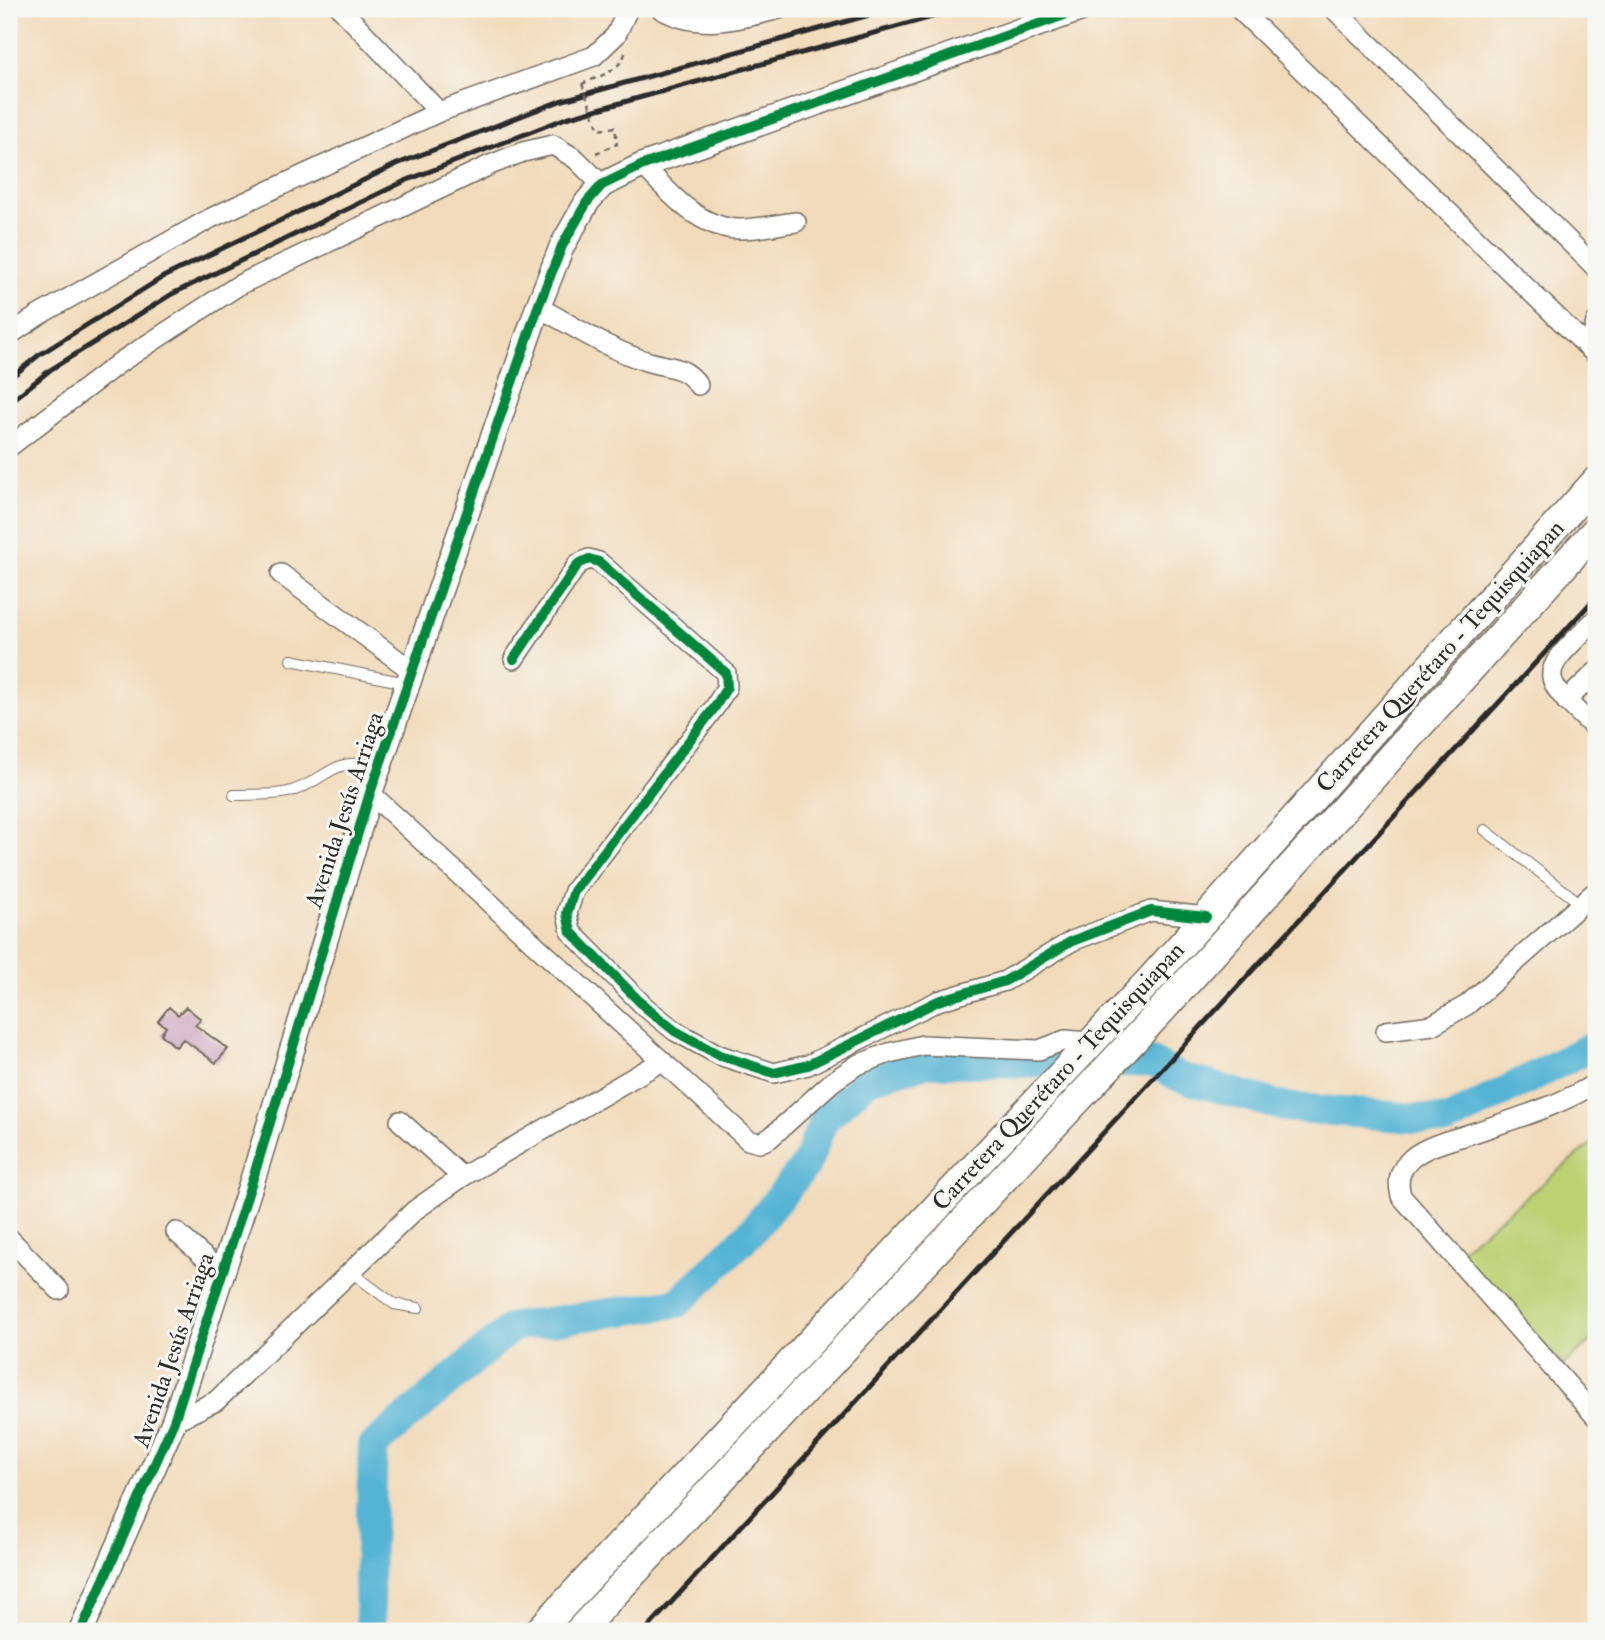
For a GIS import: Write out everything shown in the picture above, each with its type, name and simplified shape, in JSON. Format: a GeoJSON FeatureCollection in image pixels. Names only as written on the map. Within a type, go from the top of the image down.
{"type":"FeatureCollection","features":[{"type":"Feature","properties":{"kind":"main road","name":"Carretera Querétaro - Tequisquiapan"},"geometry":{"type":"LineString","coordinates":[[539,1631],[1206,917],[1596,481]]}},
{"type":"Feature","properties":{"kind":"main road","name":"Carretera Querétaro - Tequisquiapan"},"geometry":{"type":"LineString","coordinates":[[579,1631],[1116,1059],[1596,530]]}},
{"type":"Feature","properties":{"kind":"street"},"geometry":{"type":"LineString","coordinates":[[341,9],[439,112]]}},
{"type":"Feature","properties":{"kind":"street"},"geometry":{"type":"LineString","coordinates":[[12,326],[211,218],[439,112],[594,56],[616,35],[628,9]]}},
{"type":"Feature","properties":{"kind":"street"},"geometry":{"type":"LineString","coordinates":[[661,9],[670,14],[705,22],[733,21],[779,9]]}},
{"type":"Feature","properties":{"kind":"street","name":"Avenida Jesús Arriaga"},"geometry":{"type":"LineString","coordinates":[[81,1631],[174,1421],[378,768],[538,307],[577,216],[602,185],[642,165],[1081,9]]}},
{"type":"Feature","properties":{"kind":"street"},"geometry":{"type":"LineString","coordinates":[[1239,9],[1593,352]]}},
{"type":"Feature","properties":{"kind":"street"},"geometry":{"type":"LineString","coordinates":[[1334,9],[1596,268]]}},
{"type":"Feature","properties":{"kind":"street"},"geometry":{"type":"LineString","coordinates":[[9,447],[119,363],[239,285],[490,165],[523,152],[553,145],[576,159],[602,185]]}},
{"type":"Feature","properties":{"kind":"street"},"geometry":{"type":"LineString","coordinates":[[642,165],[696,215],[721,227],[740,229],[796,222]]}},
{"type":"Feature","properties":{"kind":"street"},"geometry":{"type":"LineString","coordinates":[[538,307],[638,359],[682,369],[691,375],[698,386]]}},
{"type":"Feature","properties":{"kind":"street"},"geometry":{"type":"LineString","coordinates":[[1593,352],[1596,322]]}},
{"type":"Feature","properties":{"kind":"street"},"geometry":{"type":"LineString","coordinates":[[514,659],[578,564],[589,559],[599,562],[726,673],[727,687],[715,707],[574,891],[567,913],[571,932],[645,1007],[675,1031],[753,1068],[774,1073],[808,1065],[929,1005],[1004,981],[1072,941],[1151,911],[1206,917]]}},
{"type":"Feature","properties":{"kind":"street"},"geometry":{"type":"LineString","coordinates":[[281,574],[409,676]]}},
{"type":"Feature","properties":{"kind":"street"},"geometry":{"type":"LineString","coordinates":[[1596,619],[1554,660],[1549,674],[1552,685],[1596,729]]}},
{"type":"Feature","properties":{"kind":"street"},"geometry":{"type":"LineString","coordinates":[[1566,701],[1596,672]]}},
{"type":"Feature","properties":{"kind":"street"},"geometry":{"type":"LineString","coordinates":[[370,793],[748,1140],[760,1143],[770,1138],[832,1082],[857,1065],[889,1053],[923,1045],[1039,1050],[1065,1040],[1087,1045]]}},
{"type":"Feature","properties":{"kind":"street"},"geometry":{"type":"LineString","coordinates":[[1386,1031],[1432,1025],[1467,1005],[1589,897]]}},
{"type":"Feature","properties":{"kind":"street"},"geometry":{"type":"LineString","coordinates":[[174,1421],[216,1401],[415,1209],[462,1177],[662,1061]]}},
{"type":"Feature","properties":{"kind":"street"},"geometry":{"type":"LineString","coordinates":[[1596,1083],[1528,1114],[1435,1146],[1413,1157],[1402,1169],[1397,1182],[1401,1196],[1596,1417]]}},
{"type":"Feature","properties":{"kind":"street"},"geometry":{"type":"LineString","coordinates":[[400,1121],[462,1177]]}},
{"type":"Feature","properties":{"kind":"street"},"geometry":{"type":"LineString","coordinates":[[176,1232],[222,1273]]}},
{"type":"Feature","properties":{"kind":"street"},"geometry":{"type":"LineString","coordinates":[[9,1238],[59,1290]]}},
{"type":"Feature","properties":{"kind":"lane"},"geometry":{"type":"LineString","coordinates":[[291,660],[409,676]]}},
{"type":"Feature","properties":{"kind":"lane"},"geometry":{"type":"LineString","coordinates":[[234,795],[285,793],[303,787],[329,769],[345,762],[378,768]]}},
{"type":"Feature","properties":{"kind":"lane"},"geometry":{"type":"LineString","coordinates":[[1485,830],[1589,897]]}},
{"type":"Feature","properties":{"kind":"lane"},"geometry":{"type":"LineString","coordinates":[[351,1272],[394,1304],[418,1308]]}},
{"type":"Feature","properties":{"kind":"path"},"geometry":{"type":"LineString","coordinates":[[588,156],[617,144],[615,127],[599,130],[582,84],[612,70],[624,58]]}},
{"type":"Feature","properties":{"kind":"green space"},"geometry":{"type":"Polygon","coordinates":[[[1596,1140],[1596,1337],[1563,1365],[1457,1253],[1596,1140]]]}},
{"type":"Feature","properties":{"kind":"building"},"geometry":{"type":"Polygon","coordinates":[[[169,1007],[178,1015],[186,1007],[201,1019],[195,1025],[228,1049],[216,1063],[183,1039],[176,1047],[161,1034],[166,1027],[158,1021],[169,1007]]]}},
{"type":"Feature","properties":{"kind":"waterway"},"geometry":{"type":"LineString","coordinates":[[371,1631],[369,1582],[373,1446],[512,1327],[678,1303],[751,1232],[806,1165],[824,1120],[868,1079],[926,1063],[1152,1062],[1179,1077],[1285,1107],[1447,1121],[1596,1044]]}},
{"type":"Feature","properties":{"kind":"railway"},"geometry":{"type":"LineString","coordinates":[[9,379],[39,355],[163,277],[397,164],[560,101],[891,9]]}},
{"type":"Feature","properties":{"kind":"railway"},"geometry":{"type":"LineString","coordinates":[[9,403],[50,370],[172,294],[405,181],[566,118],[961,9]]}},
{"type":"Feature","properties":{"kind":"railway"},"geometry":{"type":"LineString","coordinates":[[645,1631],[1596,597]]}},
{"type":"Feature","properties":{"kind":"cycle path"},"geometry":{"type":"LineString","coordinates":[[81,1631],[174,1421],[254,1175],[370,793],[538,307],[562,246],[587,202],[602,185],[643,165],[1081,9]]}},
{"type":"Feature","properties":{"kind":"cycle path"},"geometry":{"type":"LineString","coordinates":[[514,659],[578,564],[589,559],[599,562],[726,673],[727,687],[715,707],[574,891],[567,913],[571,932],[645,1007],[675,1031],[719,1055],[774,1073],[808,1065],[938,1001],[1005,981],[1072,941],[1151,911],[1206,917]]}}]}
